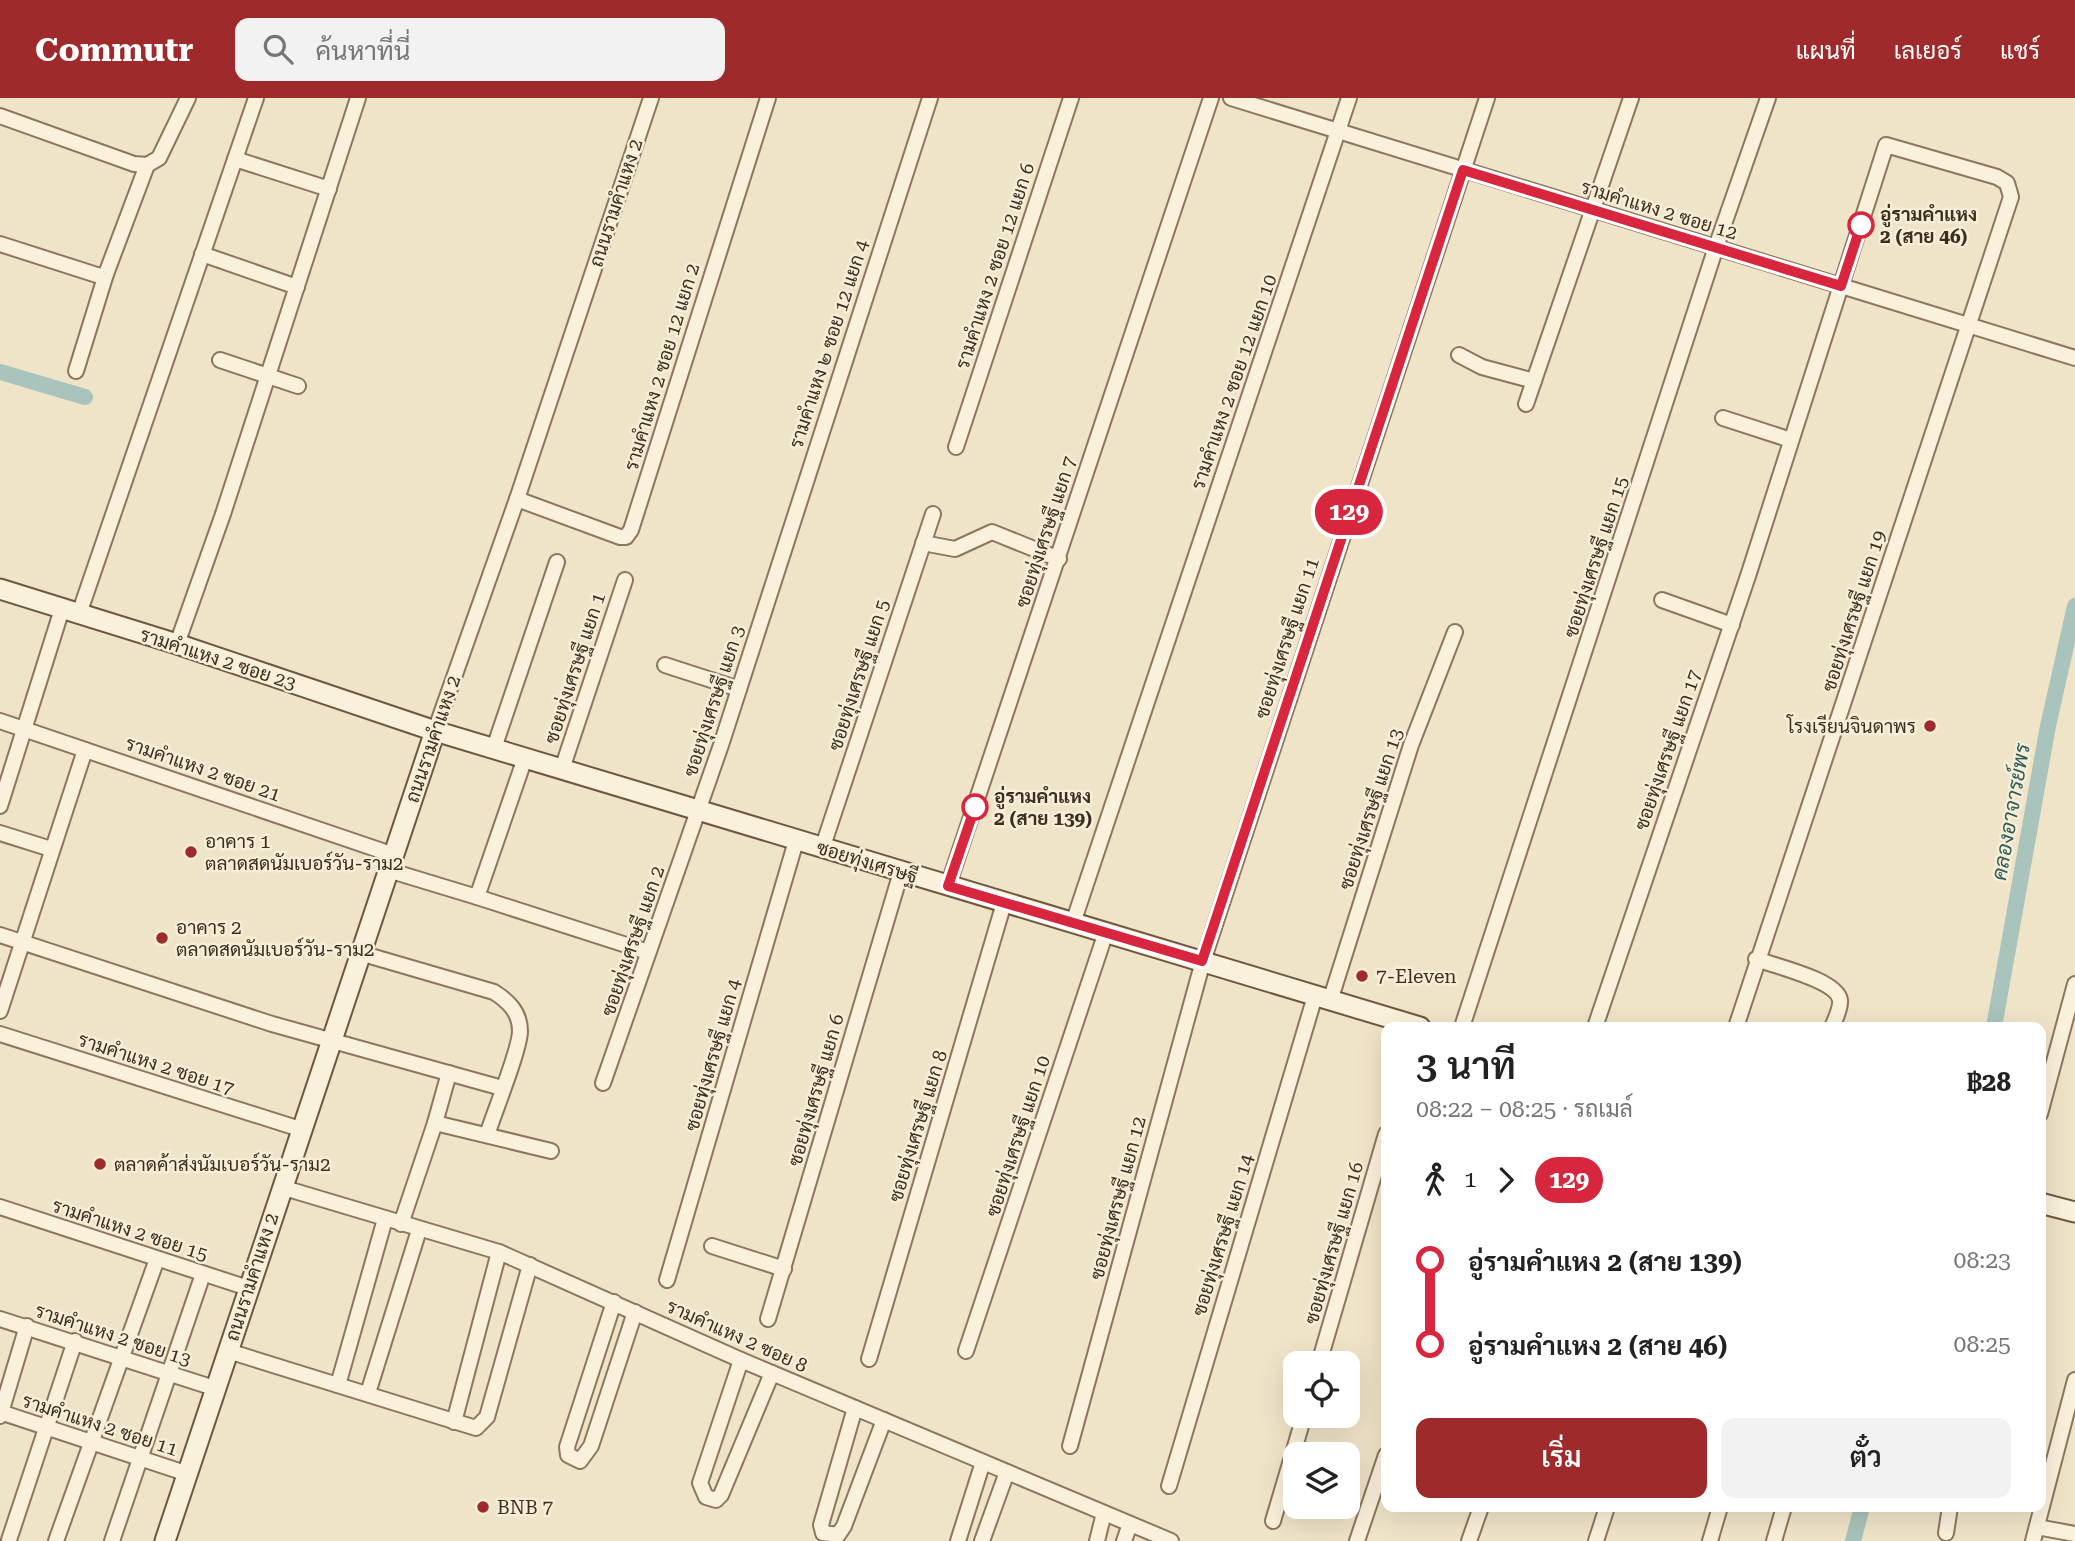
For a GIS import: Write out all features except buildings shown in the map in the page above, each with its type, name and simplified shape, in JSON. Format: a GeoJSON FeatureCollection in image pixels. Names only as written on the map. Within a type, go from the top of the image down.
{"type":"FeatureCollection","features":[{"type":"Feature","properties":{"kind":"main road","name":"รามคำแหง 2 ซอย 23"},"geometry":{"type":"LineString","coordinates":[[0,589],[177,644],[435,732]]}},
{"type":"Feature","properties":{"kind":"main road","name":"ซอยทุ่งเศรษฐี"},"geometry":{"type":"LineString","coordinates":[[435,732],[1401,1022]]}},
{"type":"Feature","properties":{"kind":"main road","name":"ถนนรามคำแหง 2"},"geometry":{"type":"LineString","coordinates":[[165,1541],[300,1129],[435,732]]}},
{"type":"Feature","properties":{"kind":"main road"},"geometry":{"type":"LineString","coordinates":[[2046,1205],[2075,1212]]}},
{"type":"Feature","properties":{"kind":"street"},"geometry":{"type":"LineString","coordinates":[[0,116],[134,164],[147,165],[159,158],[188,98]]}},
{"type":"Feature","properties":{"kind":"street"},"geometry":{"type":"LineString","coordinates":[[0,806],[25,729],[202,254],[256,98]]}},
{"type":"Feature","properties":{"kind":"street"},"geometry":{"type":"LineString","coordinates":[[177,644],[358,98]]}},
{"type":"Feature","properties":{"kind":"street","name":"ถนนรามคำแหง 2"},"geometry":{"type":"LineString","coordinates":[[435,732],[517,499],[651,98]]}},
{"type":"Feature","properties":{"kind":"street","name":"รามคำแหง 2 ซอย 12 แยก 2"},"geometry":{"type":"LineString","coordinates":[[517,499],[620,537],[625,537],[631,530],[768,98]]}},
{"type":"Feature","properties":{"kind":"street","name":"รามคำแหง ๒ ซอย 12 แยก 4"},"geometry":{"type":"LineString","coordinates":[[766,602],[930,98]]}},
{"type":"Feature","properties":{"kind":"street","name":"รามคำแหง 2 ซอย 12 แยก 6"},"geometry":{"type":"LineString","coordinates":[[956,447],[1071,98]]}},
{"type":"Feature","properties":{"kind":"street","name":"ซอยทุ่งเศรษฐี แยก 7"},"geometry":{"type":"LineString","coordinates":[[948,886],[1211,98]]}},
{"type":"Feature","properties":{"kind":"street","name":"รามคำแหง 2 ซอย 12"},"geometry":{"type":"LineString","coordinates":[[1231,98],[2075,358]]}},
{"type":"Feature","properties":{"kind":"street","name":"รามคำแหง 2 ซอย 12 แยก 10"},"geometry":{"type":"LineString","coordinates":[[1073,923],[1349,98]]}},
{"type":"Feature","properties":{"kind":"street","name":"ซอยทุ่งเศรษฐี แยก 11"},"geometry":{"type":"LineString","coordinates":[[1202,961],[1487,98]]}},
{"type":"Feature","properties":{"kind":"street"},"geometry":{"type":"LineString","coordinates":[[1526,404],[1631,98]]}},
{"type":"Feature","properties":{"kind":"street","name":"ซอยทุ่งเศรษฐี แยก 15"},"geometry":{"type":"LineString","coordinates":[[1464,1022],[1716,247],[1768,98]]}},
{"type":"Feature","properties":{"kind":"street","name":"ซอยทุ่งเศรษฐี แยก 19"},"geometry":{"type":"LineString","coordinates":[[1737,1022],[2011,197],[2007,183],[1997,177],[1886,145],[1841,286]]}},
{"type":"Feature","properties":{"kind":"street"},"geometry":{"type":"LineString","coordinates":[[235,159],[329,189]]}},
{"type":"Feature","properties":{"kind":"street"},"geometry":{"type":"LineString","coordinates":[[76,371],[106,274],[147,165]]}},
{"type":"Feature","properties":{"kind":"street"},"geometry":{"type":"LineString","coordinates":[[0,244],[100,276],[106,274]]}},
{"type":"Feature","properties":{"kind":"street"},"geometry":{"type":"LineString","coordinates":[[202,254],[297,287]]}},
{"type":"Feature","properties":{"kind":"street","name":"ซอยทุ่งเศรษฐี แยก 17"},"geometry":{"type":"LineString","coordinates":[[1597,1022],[1732,625],[1841,286]]}},
{"type":"Feature","properties":{"kind":"street"},"geometry":{"type":"LineString","coordinates":[[1459,355],[1482,368],[1534,382]]}},
{"type":"Feature","properties":{"kind":"street"},"geometry":{"type":"LineString","coordinates":[[220,360],[299,386]]}},
{"type":"Feature","properties":{"kind":"street"},"geometry":{"type":"LineString","coordinates":[[1723,418],[1791,440]]}},
{"type":"Feature","properties":{"kind":"street","name":"ซอยทุ่งเศรษฐี แยก 5"},"geometry":{"type":"LineString","coordinates":[[822,849],[933,514]]}},
{"type":"Feature","properties":{"kind":"street"},"geometry":{"type":"LineString","coordinates":[[923,543],[955,549],[992,532],[1059,559]]}},
{"type":"Feature","properties":{"kind":"street"},"geometry":{"type":"LineString","coordinates":[[494,748],[557,562]]}},
{"type":"Feature","properties":{"kind":"street","name":"ซอยทุ่งเศรษฐี แยก 1"},"geometry":{"type":"LineString","coordinates":[[562,769],[625,580]]}},
{"type":"Feature","properties":{"kind":"street"},"geometry":{"type":"LineString","coordinates":[[1662,600],[1732,625]]}},
{"type":"Feature","properties":{"kind":"street","name":"ซอยทุ่งเศรษฐี แยก 3"},"geometry":{"type":"LineString","coordinates":[[699,812],[766,602]]}},
{"type":"Feature","properties":{"kind":"street","name":"ซอยทุ่งเศรษฐี แยก 13"},"geometry":{"type":"LineString","coordinates":[[1322,998],[1455,632]]}},
{"type":"Feature","properties":{"kind":"street"},"geometry":{"type":"LineString","coordinates":[[664,665],[738,689]]}},
{"type":"Feature","properties":{"kind":"street","name":"รามคำแหง 2 ซอย 21"},"geometry":{"type":"LineString","coordinates":[[0,721],[391,862],[477,897],[648,952]]}},
{"type":"Feature","properties":{"kind":"street"},"geometry":{"type":"LineString","coordinates":[[0,1011],[85,750]]}},
{"type":"Feature","properties":{"kind":"street"},"geometry":{"type":"LineString","coordinates":[[477,897],[525,758]]}},
{"type":"Feature","properties":{"kind":"street","name":"ซอยทุ่งเศรษฐี แยก 2"},"geometry":{"type":"LineString","coordinates":[[603,1083],[699,812]]}},
{"type":"Feature","properties":{"kind":"street"},"geometry":{"type":"LineString","coordinates":[[0,833],[51,849]]}},
{"type":"Feature","properties":{"kind":"street","name":"ซอยทุ่งเศรษฐี แยก 4"},"geometry":{"type":"LineString","coordinates":[[667,1280],[796,841]]}},
{"type":"Feature","properties":{"kind":"street","name":"ซอยทุ่งเศรษฐี แยก 6"},"geometry":{"type":"LineString","coordinates":[[768,1319],[901,872]]}},
{"type":"Feature","properties":{"kind":"street","name":"ซอยทุ่งเศรษฐี แยก 8"},"geometry":{"type":"LineString","coordinates":[[869,1359],[1004,903]]}},
{"type":"Feature","properties":{"kind":"street","name":"ซอยทุ่งเศรษฐี แยก 10"},"geometry":{"type":"LineString","coordinates":[[967,1351],[1106,932]]}},
{"type":"Feature","properties":{"kind":"street"},"geometry":{"type":"LineString","coordinates":[[0,934],[272,1024],[331,1038],[502,1088]]}},
{"type":"Feature","properties":{"kind":"street"},"geometry":{"type":"LineString","coordinates":[[360,953],[494,992],[507,1000],[515,1012],[520,1031],[487,1135]]}},
{"type":"Feature","properties":{"kind":"street"},"geometry":{"type":"LineString","coordinates":[[1756,959],[1825,983],[1836,990],[1840,1001],[1834,1022]]}},
{"type":"Feature","properties":{"kind":"street","name":"ซอยทุ่งเศรษฐี แยก 12"},"geometry":{"type":"LineString","coordinates":[[1070,1446],[1202,961]]}},
{"type":"Feature","properties":{"kind":"street"},"geometry":{"type":"LineString","coordinates":[[2046,1092],[2075,984]]}},
{"type":"Feature","properties":{"kind":"street","name":"ซอยทุ่งเศรษฐี แยก 14"},"geometry":{"type":"LineString","coordinates":[[1169,1486],[1322,998]]}},
{"type":"Feature","properties":{"kind":"street","name":"รามคำแหง 2 ซอย 17"},"geometry":{"type":"LineString","coordinates":[[0,1034],[300,1129]]}},
{"type":"Feature","properties":{"kind":"street"},"geometry":{"type":"LineString","coordinates":[[401,1224],[449,1073]]}},
{"type":"Feature","properties":{"kind":"street"},"geometry":{"type":"LineString","coordinates":[[435,1123],[551,1151]]}},
{"type":"Feature","properties":{"kind":"street","name":"ซอยทุ่งเศรษฐี แยก 16"},"geometry":{"type":"LineString","coordinates":[[1323,1351],[1381,1151]]}},
{"type":"Feature","properties":{"kind":"street","name":"รามคำแหง 2 ซอย 8"},"geometry":{"type":"LineString","coordinates":[[281,1188],[499,1252],[741,1360],[1171,1541]]}},
{"type":"Feature","properties":{"kind":"street","name":"รามคำแหง 2 ซอย 15"},"geometry":{"type":"LineString","coordinates":[[0,1207],[248,1288]]}},
{"type":"Feature","properties":{"kind":"street"},"geometry":{"type":"LineString","coordinates":[[338,1385],[385,1219]]}},
{"type":"Feature","properties":{"kind":"street"},"geometry":{"type":"LineString","coordinates":[[368,1393],[419,1230]]}},
{"type":"Feature","properties":{"kind":"street"},"geometry":{"type":"LineString","coordinates":[[712,1246],[784,1269]]}},
{"type":"Feature","properties":{"kind":"street"},"geometry":{"type":"LineString","coordinates":[[454,1422],[499,1252]]}},
{"type":"Feature","properties":{"kind":"street"},"geometry":{"type":"LineString","coordinates":[[56,1541],[157,1259]]}},
{"type":"Feature","properties":{"kind":"street"},"geometry":{"type":"LineString","coordinates":[[228,1351],[476,1428],[487,1418],[530,1265]]}},
{"type":"Feature","properties":{"kind":"street"},"geometry":{"type":"LineString","coordinates":[[112,1541],[203,1274]]}},
{"type":"Feature","properties":{"kind":"street"},"geometry":{"type":"LineString","coordinates":[[614,1302],[571,1435],[568,1455],[573,1459],[580,1461],[586,1457],[591,1446],[635,1312]]}},
{"type":"Feature","properties":{"kind":"street","name":"รามคำแหง 2 ซอย 13"},"geometry":{"type":"LineString","coordinates":[[0,1319],[214,1388]]}},
{"type":"Feature","properties":{"kind":"street"},"geometry":{"type":"LineString","coordinates":[[0,1413],[27,1326]]}},
{"type":"Feature","properties":{"kind":"street"},"geometry":{"type":"LineString","coordinates":[[0,1538],[10,1541],[75,1341]]}},
{"type":"Feature","properties":{"kind":"street"},"geometry":{"type":"LineString","coordinates":[[741,1360],[700,1483],[706,1497],[716,1500],[721,1496],[772,1373]]}},
{"type":"Feature","properties":{"kind":"street"},"geometry":{"type":"LineString","coordinates":[[2046,1498],[2069,1424],[2075,1380]]}},
{"type":"Feature","properties":{"kind":"street"},"geometry":{"type":"LineString","coordinates":[[855,1408],[821,1525],[823,1533],[838,1535],[844,1526],[884,1420]]}},
{"type":"Feature","properties":{"kind":"street","name":"รามคำแหง 2 ซอย 11"},"geometry":{"type":"LineString","coordinates":[[0,1413],[188,1474]]}},
{"type":"Feature","properties":{"kind":"street"},"geometry":{"type":"LineString","coordinates":[[1273,1521],[1300,1428]]}},
{"type":"Feature","properties":{"kind":"street"},"geometry":{"type":"LineString","coordinates":[[958,1541],[983,1462]]}},
{"type":"Feature","properties":{"kind":"street"},"geometry":{"type":"LineString","coordinates":[[1357,1541],[1381,1470]]}},
{"type":"Feature","properties":{"kind":"street"},"geometry":{"type":"LineString","coordinates":[[982,1541],[1007,1472]]}},
{"type":"Feature","properties":{"kind":"street"},"geometry":{"type":"LineString","coordinates":[[1469,1541],[1479,1512]]}},
{"type":"Feature","properties":{"kind":"street"},"geometry":{"type":"LineString","coordinates":[[1596,1541],[1605,1512]]}},
{"type":"Feature","properties":{"kind":"street"},"geometry":{"type":"LineString","coordinates":[[1710,1541],[1719,1512]]}},
{"type":"Feature","properties":{"kind":"street"},"geometry":{"type":"LineString","coordinates":[[1774,1541],[1783,1512]]}},
{"type":"Feature","properties":{"kind":"street"},"geometry":{"type":"LineString","coordinates":[[1945,1533],[1949,1512]]}},
{"type":"Feature","properties":{"kind":"street"},"geometry":{"type":"LineString","coordinates":[[2042,1512],[2035,1534],[2075,1534]]}},
{"type":"Feature","properties":{"kind":"street"},"geometry":{"type":"LineString","coordinates":[[1097,1541],[1104,1513]]}},
{"type":"Feature","properties":{"kind":"street"},"geometry":{"type":"LineString","coordinates":[[1124,1541],[1130,1524]]}},
{"type":"Feature","properties":{"kind":"waterway"},"geometry":{"type":"LineString","coordinates":[[0,372],[85,397]]}},
{"type":"Feature","properties":{"kind":"waterway","name":"คลองอาจารย์พร"},"geometry":{"type":"LineString","coordinates":[[1995,1022],[2048,726],[2075,606]]}},
{"type":"Feature","properties":{"kind":"waterway","name":"คลองอาจารย์พร"},"geometry":{"type":"LineString","coordinates":[[1853,1541],[1861,1512]]}},
{"type":"Feature","properties":{"kind":"bus line","name":"129"},"geometry":{"type":"LineString","coordinates":[[975,807],[948,886],[1202,961],[1463,170],[1841,286],[1861,225]]}},
{"type":"Feature","properties":{"kind":"place","name":"อู่รามคำแหง 2 (สาย 46)"},"geometry":{"type":"Point","coordinates":[1861,225]}},
{"type":"Feature","properties":{"kind":"place","name":"โรงเรียนจินดาพร"},"geometry":{"type":"Point","coordinates":[1930,726]}},
{"type":"Feature","properties":{"kind":"place","name":"อู่รามคำแหง 2 (สาย 139)"},"geometry":{"type":"Point","coordinates":[975,807]}},
{"type":"Feature","properties":{"kind":"place","name":"อาคาร 1 ตลาดสดนัมเบอร์วัน-ราม2"},"geometry":{"type":"Point","coordinates":[191,852]}},
{"type":"Feature","properties":{"kind":"place","name":"อาคาร 2 ตลาดสดนัมเบอร์วัน-ราม2"},"geometry":{"type":"Point","coordinates":[162,938]}},
{"type":"Feature","properties":{"kind":"place","name":"7-Eleven"},"geometry":{"type":"Point","coordinates":[1362,976]}},
{"type":"Feature","properties":{"kind":"place","name":"ตลาดค้าส่งนัมเบอร์วัน-ราม2"},"geometry":{"type":"Point","coordinates":[100,1164]}},
{"type":"Feature","properties":{"kind":"place","name":"BNB 7"},"geometry":{"type":"Point","coordinates":[483,1507]}}]}
